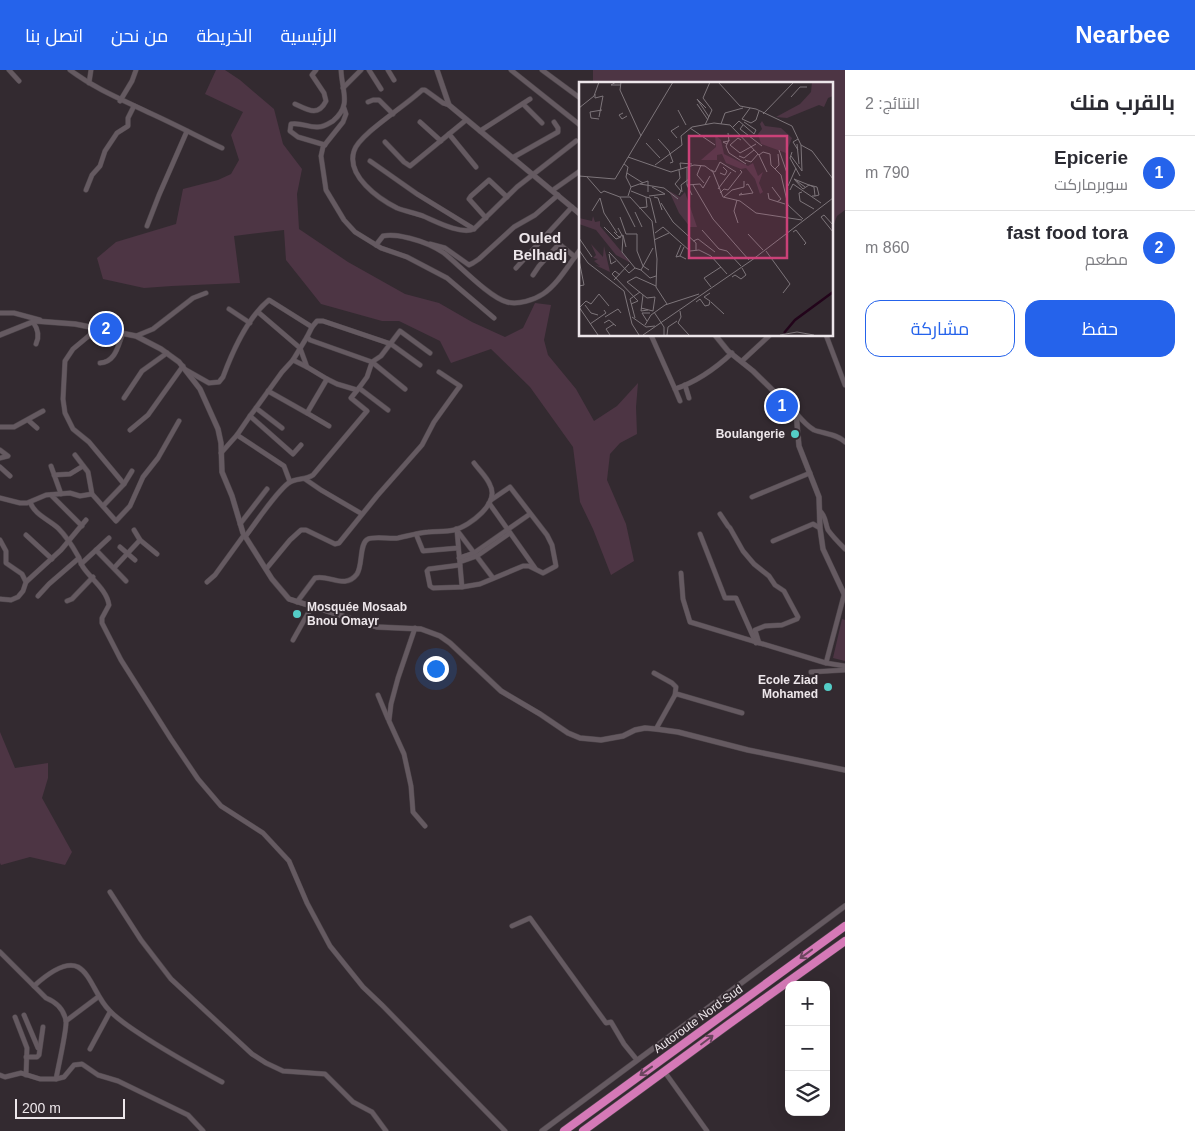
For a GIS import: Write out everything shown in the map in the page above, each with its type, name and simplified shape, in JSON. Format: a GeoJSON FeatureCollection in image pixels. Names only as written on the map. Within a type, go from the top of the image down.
{"type":"FeatureCollection","features":[{"type":"Feature","properties":{"kind":"highway","name":"Autoroute Nord-Sud"},"geometry":{"type":"LineString","coordinates":[[564,1131],[845,926]]}},
{"type":"Feature","properties":{"kind":"highway","name":"Autoroute Nord-Sud"},"geometry":{"type":"LineString","coordinates":[[582,1131],[845,941]]}},
{"type":"Feature","properties":{"kind":"street"},"geometry":{"type":"LineString","coordinates":[[9,70],[19,81]]}},
{"type":"Feature","properties":{"kind":"street"},"geometry":{"type":"LineString","coordinates":[[70,70],[120,101],[222,148]]}},
{"type":"Feature","properties":{"kind":"street"},"geometry":{"type":"LineString","coordinates":[[89,83],[91,70]]}},
{"type":"Feature","properties":{"kind":"street"},"geometry":{"type":"LineString","coordinates":[[120,101],[136,70]]}},
{"type":"Feature","properties":{"kind":"street"},"geometry":{"type":"LineString","coordinates":[[295,104],[311,112],[323,107],[326,101],[324,93],[312,75],[316,70]]}},
{"type":"Feature","properties":{"kind":"street"},"geometry":{"type":"LineString","coordinates":[[341,70],[346,114],[343,122],[322,150],[323,178],[327,192],[352,230],[376,245],[407,257],[447,278],[494,318]]}},
{"type":"Feature","properties":{"kind":"street"},"geometry":{"type":"LineString","coordinates":[[343,88],[361,70]]}},
{"type":"Feature","properties":{"kind":"street"},"geometry":{"type":"LineString","coordinates":[[369,70],[381,89]]}},
{"type":"Feature","properties":{"kind":"street"},"geometry":{"type":"LineString","coordinates":[[388,70],[394,80]]}},
{"type":"Feature","properties":{"kind":"street"},"geometry":{"type":"LineString","coordinates":[[437,70],[449,105]]}},
{"type":"Feature","properties":{"kind":"street"},"geometry":{"type":"LineString","coordinates":[[511,70],[579,124]]}},
{"type":"Feature","properties":{"kind":"street"},"geometry":{"type":"LineString","coordinates":[[542,70],[579,97]]}},
{"type":"Feature","properties":{"kind":"street"},"geometry":{"type":"LineString","coordinates":[[548,75],[552,70]]}},
{"type":"Feature","properties":{"kind":"street"},"geometry":{"type":"LineString","coordinates":[[576,142],[533,173],[470,231],[442,225],[399,209],[383,200],[361,180],[354,165],[354,150],[364,137],[422,90],[425,90],[449,105],[512,158],[533,173],[579,213]]}},
{"type":"Feature","properties":{"kind":"street"},"geometry":{"type":"LineString","coordinates":[[480,131],[530,99]]}},
{"type":"Feature","properties":{"kind":"street"},"geometry":{"type":"LineString","coordinates":[[368,102],[379,100],[393,114]]}},
{"type":"Feature","properties":{"kind":"street"},"geometry":{"type":"LineString","coordinates":[[523,104],[542,123]]}},
{"type":"Feature","properties":{"kind":"street"},"geometry":{"type":"LineString","coordinates":[[86,190],[117,133],[128,126],[128,118],[134,106]]}},
{"type":"Feature","properties":{"kind":"street"},"geometry":{"type":"LineString","coordinates":[[325,145],[298,137],[290,131],[290,125],[297,123],[315,127],[324,126],[339,115],[344,108]]}},
{"type":"Feature","properties":{"kind":"street"},"geometry":{"type":"LineString","coordinates":[[385,142],[410,166],[466,120]]}},
{"type":"Feature","properties":{"kind":"street"},"geometry":{"type":"LineString","coordinates":[[420,122],[441,141]]}},
{"type":"Feature","properties":{"kind":"street"},"geometry":{"type":"LineString","coordinates":[[512,158],[558,132],[554,122]]}},
{"type":"Feature","properties":{"kind":"street"},"geometry":{"type":"LineString","coordinates":[[148,226],[188,131]]}},
{"type":"Feature","properties":{"kind":"street"},"geometry":{"type":"LineString","coordinates":[[449,134],[476,167]]}},
{"type":"Feature","properties":{"kind":"street"},"geometry":{"type":"LineString","coordinates":[[370,161],[417,194],[474,229]]}},
{"type":"Feature","properties":{"kind":"street"},"geometry":{"type":"LineString","coordinates":[[553,190],[579,172]]}},
{"type":"Feature","properties":{"kind":"street"},"geometry":{"type":"LineString","coordinates":[[486,218],[469,199],[471,196],[489,180],[507,197]]}},
{"type":"Feature","properties":{"kind":"street"},"geometry":{"type":"LineString","coordinates":[[376,245],[383,236],[402,236],[446,248],[469,265],[496,244],[509,230],[536,215],[558,195]]}},
{"type":"Feature","properties":{"kind":"street"},"geometry":{"type":"LineString","coordinates":[[516,268],[572,207]]}},
{"type":"Feature","properties":{"kind":"street"},"geometry":{"type":"LineString","coordinates":[[426,244],[442,252],[495,296],[511,303],[521,303],[543,294],[579,251]]}},
{"type":"Feature","properties":{"kind":"street"},"geometry":{"type":"LineString","coordinates":[[532,275],[560,244],[575,257]]}},
{"type":"Feature","properties":{"kind":"street"},"geometry":{"type":"LineString","coordinates":[[136,336],[153,329],[190,299],[206,293]]}},
{"type":"Feature","properties":{"kind":"street"},"geometry":{"type":"LineString","coordinates":[[0,335],[33,322],[42,321],[68,323],[123,333],[136,336],[167,352],[185,368],[209,382],[219,382],[235,348],[250,323],[268,301],[271,300],[312,327]]}},
{"type":"Feature","properties":{"kind":"street"},"geometry":{"type":"LineString","coordinates":[[229,309],[250,323]]}},
{"type":"Feature","properties":{"kind":"street"},"geometry":{"type":"LineString","coordinates":[[258,312],[300,348],[307,367]]}},
{"type":"Feature","properties":{"kind":"street"},"geometry":{"type":"LineString","coordinates":[[0,313],[14,313],[42,321]]}},
{"type":"Feature","properties":{"kind":"street"},"geometry":{"type":"LineString","coordinates":[[221,452],[237,435],[293,360],[312,327],[317,322],[323,321],[391,344],[420,366]]}},
{"type":"Feature","properties":{"kind":"street"},"geometry":{"type":"LineString","coordinates":[[33,322],[38,333],[36,344]]}},
{"type":"Feature","properties":{"kind":"street"},"geometry":{"type":"LineString","coordinates":[[97,329],[73,349],[65,361],[65,413],[73,428],[89,442],[124,484]]}},
{"type":"Feature","properties":{"kind":"street"},"geometry":{"type":"LineString","coordinates":[[207,582],[215,575],[283,488],[290,482],[313,475],[367,411],[351,398],[367,377],[372,362],[381,356],[400,332],[430,353]]}},
{"type":"Feature","properties":{"kind":"street"},"geometry":{"type":"LineString","coordinates":[[100,363],[112,358],[123,333]]}},
{"type":"Feature","properties":{"kind":"street"},"geometry":{"type":"LineString","coordinates":[[651,336],[680,401]]}},
{"type":"Feature","properties":{"kind":"street"},"geometry":{"type":"LineString","coordinates":[[716,336],[732,354],[742,361],[814,429],[845,442]]}},
{"type":"Feature","properties":{"kind":"street"},"geometry":{"type":"LineString","coordinates":[[763,336],[763,341]]}},
{"type":"Feature","properties":{"kind":"street"},"geometry":{"type":"LineString","coordinates":[[742,361],[769,336]]}},
{"type":"Feature","properties":{"kind":"street"},"geometry":{"type":"LineString","coordinates":[[826,336],[845,385]]}},
{"type":"Feature","properties":{"kind":"street"},"geometry":{"type":"LineString","coordinates":[[307,337],[372,362],[405,389]]}},
{"type":"Feature","properties":{"kind":"street"},"geometry":{"type":"LineString","coordinates":[[124,398],[142,371],[167,352]]}},
{"type":"Feature","properties":{"kind":"street"},"geometry":{"type":"LineString","coordinates":[[675,389],[713,370],[732,354]]}},
{"type":"Feature","properties":{"kind":"street"},"geometry":{"type":"LineString","coordinates":[[293,360],[338,384],[358,389],[388,410]]}},
{"type":"Feature","properties":{"kind":"street"},"geometry":{"type":"LineString","coordinates":[[130,430],[148,415],[185,368]]}},
{"type":"Feature","properties":{"kind":"street"},"geometry":{"type":"LineString","coordinates":[[185,368],[200,388],[218,429],[222,472],[245,536],[284,595],[289,599],[312,608],[383,628],[415,628],[440,636],[501,691],[568,733],[580,738],[601,740],[622,736],[635,730],[656,729],[678,732],[748,750],[845,770]]}},
{"type":"Feature","properties":{"kind":"street"},"geometry":{"type":"LineString","coordinates":[[266,569],[290,540],[301,530],[306,530],[337,544],[422,445],[434,422],[460,386],[440,372]]}},
{"type":"Feature","properties":{"kind":"street"},"geometry":{"type":"LineString","coordinates":[[307,413],[327,379]]}},
{"type":"Feature","properties":{"kind":"street"},"geometry":{"type":"LineString","coordinates":[[685,385],[689,398]]}},
{"type":"Feature","properties":{"kind":"street"},"geometry":{"type":"LineString","coordinates":[[268,391],[329,426]]}},
{"type":"Feature","properties":{"kind":"street"},"geometry":{"type":"LineString","coordinates":[[256,408],[282,428]]}},
{"type":"Feature","properties":{"kind":"street"},"geometry":{"type":"LineString","coordinates":[[0,427],[14,428],[43,410]]}},
{"type":"Feature","properties":{"kind":"street"},"geometry":{"type":"LineString","coordinates":[[796,413],[799,446],[818,497],[823,549],[845,596],[826,663]]}},
{"type":"Feature","properties":{"kind":"street"},"geometry":{"type":"LineString","coordinates":[[250,416],[293,454],[301,445]]}},
{"type":"Feature","properties":{"kind":"street"},"geometry":{"type":"LineString","coordinates":[[28,420],[37,428]]}},
{"type":"Feature","properties":{"kind":"street"},"geometry":{"type":"LineString","coordinates":[[75,455],[88,472],[92,494],[116,521],[128,509],[143,477],[158,458],[178,422]]}},
{"type":"Feature","properties":{"kind":"street"},"geometry":{"type":"LineString","coordinates":[[237,435],[284,466],[290,482]]}},
{"type":"Feature","properties":{"kind":"street"},"geometry":{"type":"LineString","coordinates":[[0,450],[8,456]]}},
{"type":"Feature","properties":{"kind":"street"},"geometry":{"type":"LineString","coordinates":[[0,458],[8,456]]}},
{"type":"Feature","properties":{"kind":"street"},"geometry":{"type":"LineString","coordinates":[[8,456],[0,466],[10,476]]}},
{"type":"Feature","properties":{"kind":"street"},"geometry":{"type":"LineString","coordinates":[[298,602],[315,578],[323,577],[342,582],[349,580],[356,574],[361,564],[363,545],[366,540],[372,538],[397,538],[456,529],[475,519],[488,507],[491,485],[474,464]]}},
{"type":"Feature","properties":{"kind":"street"},"geometry":{"type":"LineString","coordinates":[[51,466],[61,494]]}},
{"type":"Feature","properties":{"kind":"street"},"geometry":{"type":"LineString","coordinates":[[54,476],[70,474],[83,466]]}},
{"type":"Feature","properties":{"kind":"street"},"geometry":{"type":"LineString","coordinates":[[103,506],[124,484],[132,470]]}},
{"type":"Feature","properties":{"kind":"street"},"geometry":{"type":"LineString","coordinates":[[752,497],[810,473]]}},
{"type":"Feature","properties":{"kind":"street"},"geometry":{"type":"LineString","coordinates":[[306,478],[321,490],[362,514]]}},
{"type":"Feature","properties":{"kind":"street"},"geometry":{"type":"LineString","coordinates":[[490,502],[510,488],[530,514],[552,545],[556,566],[543,573],[523,566],[480,584],[462,587],[433,588],[430,586],[427,571],[460,562],[476,554],[530,514]]}},
{"type":"Feature","properties":{"kind":"street"},"geometry":{"type":"LineString","coordinates":[[240,524],[267,489]]}},
{"type":"Feature","properties":{"kind":"street"},"geometry":{"type":"LineString","coordinates":[[0,498],[20,503],[30,502],[51,495],[70,493],[80,496],[92,494]]}},
{"type":"Feature","properties":{"kind":"street"},"geometry":{"type":"LineString","coordinates":[[51,495],[82,526]]}},
{"type":"Feature","properties":{"kind":"street"},"geometry":{"type":"LineString","coordinates":[[30,502],[37,513],[58,528],[69,541],[81,564],[88,574],[93,577],[108,600],[108,608],[102,621],[114,647],[198,779],[221,806],[263,833],[289,861],[307,902],[330,946],[342,962],[363,987],[505,1131]]}},
{"type":"Feature","properties":{"kind":"street"},"geometry":{"type":"LineString","coordinates":[[490,502],[536,569]]}},
{"type":"Feature","properties":{"kind":"street"},"geometry":{"type":"LineString","coordinates":[[820,511],[824,514],[827,528],[845,549]]}},
{"type":"Feature","properties":{"kind":"street"},"geometry":{"type":"LineString","coordinates":[[720,514],[754,564],[769,576],[775,585],[784,591],[798,617],[782,625],[765,626],[755,630],[758,643]]}},
{"type":"Feature","properties":{"kind":"street"},"geometry":{"type":"LineString","coordinates":[[0,599],[11,600],[18,597],[24,591],[26,582],[52,559],[86,520]]}},
{"type":"Feature","properties":{"kind":"street"},"geometry":{"type":"LineString","coordinates":[[773,541],[813,524],[820,528]]}},
{"type":"Feature","properties":{"kind":"street"},"geometry":{"type":"LineString","coordinates":[[456,529],[462,587]]}},
{"type":"Feature","properties":{"kind":"street"},"geometry":{"type":"LineString","coordinates":[[456,529],[493,578]]}},
{"type":"Feature","properties":{"kind":"street"},"geometry":{"type":"LineString","coordinates":[[134,530],[140,540],[157,554]]}},
{"type":"Feature","properties":{"kind":"street"},"geometry":{"type":"LineString","coordinates":[[416,534],[423,552],[458,548]]}},
{"type":"Feature","properties":{"kind":"street"},"geometry":{"type":"LineString","coordinates":[[700,534],[725,598],[736,598],[758,643]]}},
{"type":"Feature","properties":{"kind":"street"},"geometry":{"type":"LineString","coordinates":[[26,535],[52,559]]}},
{"type":"Feature","properties":{"kind":"street"},"geometry":{"type":"LineString","coordinates":[[81,564],[109,538]]}},
{"type":"Feature","properties":{"kind":"street"},"geometry":{"type":"LineString","coordinates":[[114,568],[140,540]]}},
{"type":"Feature","properties":{"kind":"street"},"geometry":{"type":"LineString","coordinates":[[1,543],[6,551],[2,558],[7,565],[22,574],[26,582]]}},
{"type":"Feature","properties":{"kind":"street"},"geometry":{"type":"LineString","coordinates":[[120,547],[135,560]]}},
{"type":"Feature","properties":{"kind":"street"},"geometry":{"type":"LineString","coordinates":[[96,550],[126,581]]}},
{"type":"Feature","properties":{"kind":"street"},"geometry":{"type":"LineString","coordinates":[[38,596],[79,558]]}},
{"type":"Feature","properties":{"kind":"street"},"geometry":{"type":"LineString","coordinates":[[682,572],[682,599],[690,622],[845,668]]}},
{"type":"Feature","properties":{"kind":"street"},"geometry":{"type":"LineString","coordinates":[[66,601],[72,599],[93,577]]}},
{"type":"Feature","properties":{"kind":"street"},"geometry":{"type":"LineString","coordinates":[[293,640],[312,608]]}},
{"type":"Feature","properties":{"kind":"street"},"geometry":{"type":"LineString","coordinates":[[389,721],[396,687],[415,628]]}},
{"type":"Feature","properties":{"kind":"street"},"geometry":{"type":"LineString","coordinates":[[811,672],[845,668]]}},
{"type":"Feature","properties":{"kind":"street"},"geometry":{"type":"LineString","coordinates":[[654,673],[676,687],[675,695],[656,729]]}},
{"type":"Feature","properties":{"kind":"street"},"geometry":{"type":"LineString","coordinates":[[378,695],[404,754],[411,786],[413,812],[424,826]]}},
{"type":"Feature","properties":{"kind":"street"},"geometry":{"type":"LineString","coordinates":[[675,695],[742,713]]}},
{"type":"Feature","properties":{"kind":"street"},"geometry":{"type":"LineString","coordinates":[[110,892],[141,940],[171,979],[252,1054],[283,1071],[326,1074],[353,1102],[372,1112],[386,1131]]}},
{"type":"Feature","properties":{"kind":"street"},"geometry":{"type":"LineString","coordinates":[[542,1131],[845,906]]}},
{"type":"Feature","properties":{"kind":"street"},"geometry":{"type":"LineString","coordinates":[[512,926],[530,918],[606,1024],[611,1022],[624,1044],[637,1060]]}},
{"type":"Feature","properties":{"kind":"street"},"geometry":{"type":"LineString","coordinates":[[0,952],[46,998],[54,1001],[60,1007],[66,1021],[56,1079]]}},
{"type":"Feature","properties":{"kind":"street"},"geometry":{"type":"LineString","coordinates":[[0,962],[5,957]]}},
{"type":"Feature","properties":{"kind":"street"},"geometry":{"type":"LineString","coordinates":[[34,986],[44,977],[63,967],[68,965],[77,967],[89,979],[98,997],[110,1012],[138,1033],[222,1082]]}},
{"type":"Feature","properties":{"kind":"street"},"geometry":{"type":"LineString","coordinates":[[66,1021],[98,997]]}},
{"type":"Feature","properties":{"kind":"street"},"geometry":{"type":"LineString","coordinates":[[90,1050],[110,1012]]}},
{"type":"Feature","properties":{"kind":"street"},"geometry":{"type":"LineString","coordinates":[[24,1015],[39,1052]]}},
{"type":"Feature","properties":{"kind":"street"},"geometry":{"type":"LineString","coordinates":[[15,1017],[27,1048],[26,1074]]}},
{"type":"Feature","properties":{"kind":"street"},"geometry":{"type":"LineString","coordinates":[[26,1057],[37,1057],[42,1027]]}},
{"type":"Feature","properties":{"kind":"street"},"geometry":{"type":"LineString","coordinates":[[0,1075],[21,1073],[40,1078],[64,1078],[74,1065],[82,1064],[98,1075],[118,1081],[188,1115],[203,1131]]}},
{"type":"Feature","properties":{"kind":"street"},"geometry":{"type":"LineString","coordinates":[[664,1072],[707,1131]]}},
{"type":"Feature","properties":{"kind":"shaded area"},"geometry":{"type":"Polygon","coordinates":[[[216,70],[225,70],[240,80],[274,109],[283,144],[302,169],[297,194],[299,229],[348,262],[405,294],[439,303],[472,322],[505,337],[523,328],[535,303],[551,305],[544,340],[548,355],[576,389],[594,421],[617,406],[638,383],[636,407],[637,434],[620,443],[610,454],[607,480],[626,524],[634,561],[611,575],[580,502],[573,447],[530,387],[491,349],[451,363],[440,341],[399,321],[382,321],[321,304],[286,260],[284,230],[234,236],[240,283],[144,288],[103,279],[97,258],[116,242],[176,224],[183,189],[218,180],[231,174],[239,160],[231,135],[243,112],[205,94],[216,70]]]}},
{"type":"Feature","properties":{"kind":"shaded area"},"geometry":{"type":"Polygon","coordinates":[[[593,70],[845,70],[845,210],[837,216],[834,224],[832,224],[832,82],[593,82],[593,70]]]}},
{"type":"Feature","properties":{"kind":"shaded area"},"geometry":{"type":"Polygon","coordinates":[[[842,619],[845,620],[845,661],[833,658],[842,619]]]}},
{"type":"Feature","properties":{"kind":"shaded area"},"geometry":{"type":"Polygon","coordinates":[[[0,732],[15,768],[48,763],[48,778],[42,798],[72,852],[65,865],[30,857],[1,865],[0,863],[0,732]]]}},
{"type":"Feature","properties":{"kind":"place","name":"fast food tora"},"geometry":{"type":"Point","coordinates":[106,329]}},
{"type":"Feature","properties":{"kind":"place","name":"Epicerie"},"geometry":{"type":"Point","coordinates":[782,406]}},
{"type":"Feature","properties":{"kind":"place","name":"Boulangerie"},"geometry":{"type":"Point","coordinates":[795,434]}},
{"type":"Feature","properties":{"kind":"place","name":"Mosquée Mosaab Bnou Omayr"},"geometry":{"type":"Point","coordinates":[297,614]}},
{"type":"Feature","properties":{"kind":"place","name":"Ecole Ziad Mohamed"},"geometry":{"type":"Point","coordinates":[828,687]}},
{"type":"Feature","properties":{"kind":"district","name":"Ouled Belhadj"},"geometry":{"type":"Point","coordinates":[540,246]}}]}
